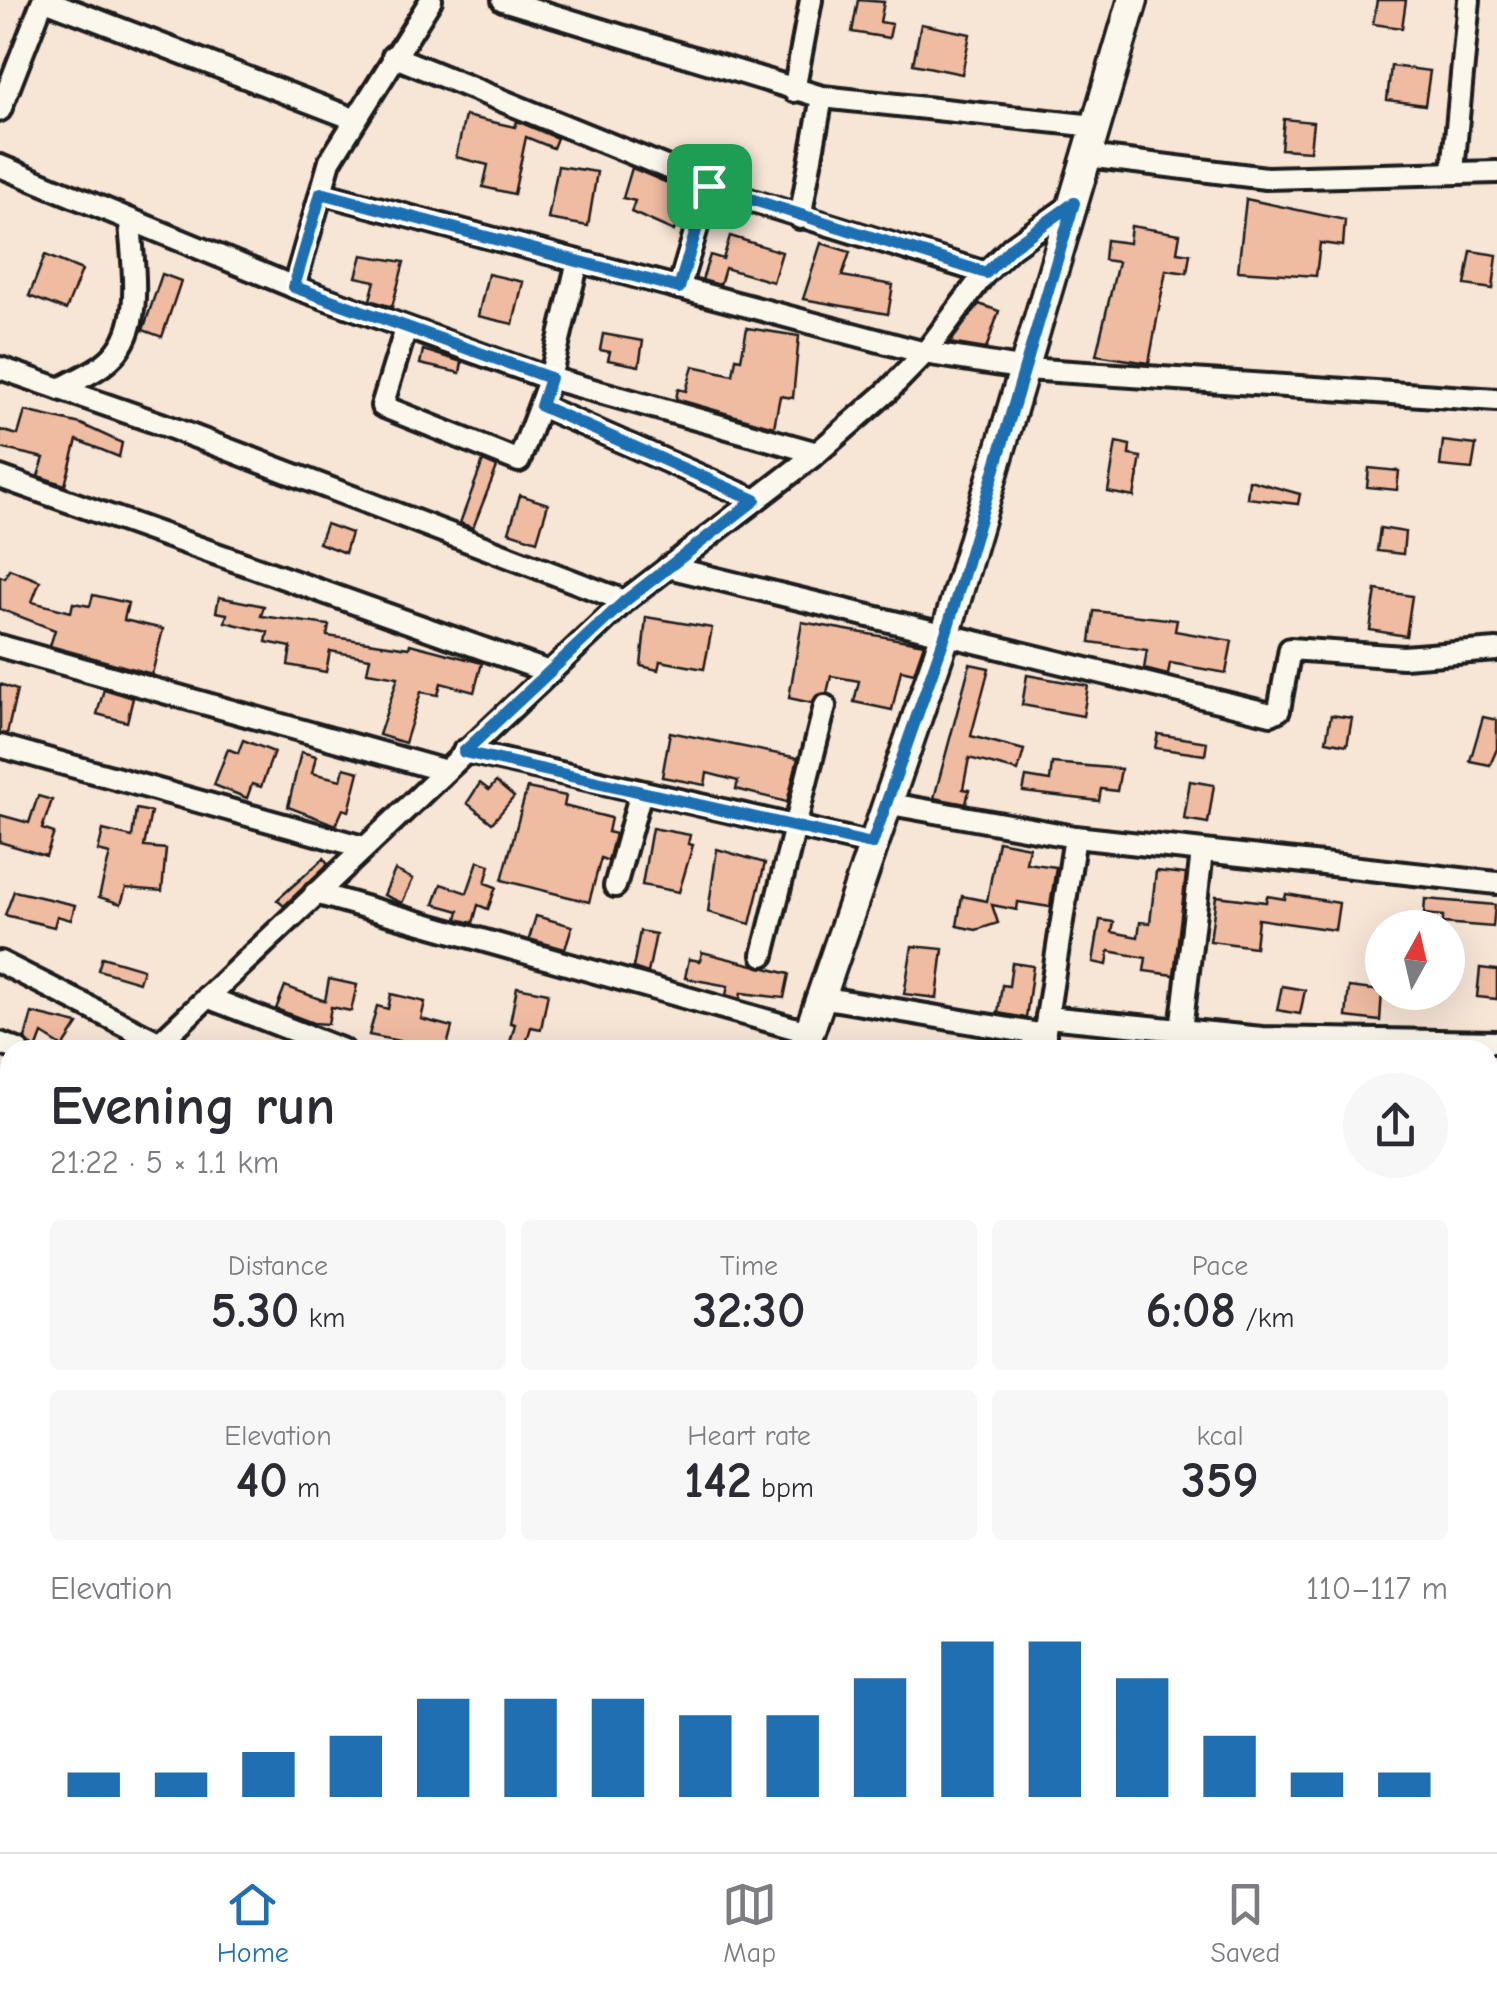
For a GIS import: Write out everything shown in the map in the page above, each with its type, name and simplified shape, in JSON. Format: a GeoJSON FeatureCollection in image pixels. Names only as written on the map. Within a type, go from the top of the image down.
{"type":"FeatureCollection","features":[{"type":"Feature","properties":{"kind":"street"},"geometry":{"type":"LineString","coordinates":[[0,110],[44,0],[354,119]]}},
{"type":"Feature","properties":{"kind":"street"},"geometry":{"type":"LineString","coordinates":[[294,287],[323,176],[354,119],[431,0]]}},
{"type":"Feature","properties":{"kind":"street"},"geometry":{"type":"LineString","coordinates":[[503,0],[692,54],[794,91],[822,97],[1095,126]]}},
{"type":"Feature","properties":{"kind":"street"},"geometry":{"type":"LineString","coordinates":[[794,91],[811,0]]}},
{"type":"Feature","properties":{"kind":"street"},"geometry":{"type":"LineString","coordinates":[[805,1040],[946,633],[1133,0]]}},
{"type":"Feature","properties":{"kind":"street"},"geometry":{"type":"LineString","coordinates":[[1453,170],[1469,0]]}},
{"type":"Feature","properties":{"kind":"street"},"geometry":{"type":"LineString","coordinates":[[393,56],[709,186],[800,218],[986,273]]}},
{"type":"Feature","properties":{"kind":"street"},"geometry":{"type":"LineString","coordinates":[[800,218],[822,97]]}},
{"type":"Feature","properties":{"kind":"street"},"geometry":{"type":"LineString","coordinates":[[1086,156],[1266,178],[1453,170],[1497,172]]}},
{"type":"Feature","properties":{"kind":"street"},"geometry":{"type":"LineString","coordinates":[[0,166],[294,287],[406,328],[550,378],[817,453]]}},
{"type":"Feature","properties":{"kind":"street"},"geometry":{"type":"LineString","coordinates":[[679,288],[709,186]]}},
{"type":"Feature","properties":{"kind":"street"},"geometry":{"type":"LineString","coordinates":[[321,193],[924,352],[1026,369],[1497,400]]}},
{"type":"Feature","properties":{"kind":"street"},"geometry":{"type":"LineString","coordinates":[[162,1040],[442,770],[625,601],[817,453],[924,352],[986,273],[1012,247],[1074,203]]}},
{"type":"Feature","properties":{"kind":"street"},"geometry":{"type":"LineString","coordinates":[[60,389],[105,363],[124,341],[133,308],[130,221]]}},
{"type":"Feature","properties":{"kind":"street"},"geometry":{"type":"LineString","coordinates":[[406,328],[381,400],[384,408],[519,461],[550,378],[578,262]]}},
{"type":"Feature","properties":{"kind":"street"},"geometry":{"type":"LineString","coordinates":[[0,368],[625,601]]}},
{"type":"Feature","properties":{"kind":"street"},"geometry":{"type":"LineString","coordinates":[[541,406],[755,500]]}},
{"type":"Feature","properties":{"kind":"street"},"geometry":{"type":"LineString","coordinates":[[0,477],[549,672]]}},
{"type":"Feature","properties":{"kind":"street"},"geometry":{"type":"LineString","coordinates":[[668,566],[1271,714],[1278,710],[1290,649],[1404,657],[1497,650]]}},
{"type":"Feature","properties":{"kind":"street"},"geometry":{"type":"LineString","coordinates":[[0,646],[442,770]]}},
{"type":"Feature","properties":{"kind":"street"},"geometry":{"type":"LineString","coordinates":[[763,955],[825,706]]}},
{"type":"Feature","properties":{"kind":"street"},"geometry":{"type":"LineString","coordinates":[[0,746],[364,846]]}},
{"type":"Feature","properties":{"kind":"street"},"geometry":{"type":"LineString","coordinates":[[464,752],[872,844]]}},
{"type":"Feature","properties":{"kind":"street"},"geometry":{"type":"LineString","coordinates":[[616,886],[642,792]]}},
{"type":"Feature","properties":{"kind":"street"},"geometry":{"type":"LineString","coordinates":[[885,803],[1075,836],[1497,883]]}},
{"type":"Feature","properties":{"kind":"street"},"geometry":{"type":"LineString","coordinates":[[1045,1034],[1075,836]]}},
{"type":"Feature","properties":{"kind":"street"},"geometry":{"type":"LineString","coordinates":[[1181,1030],[1202,852]]}},
{"type":"Feature","properties":{"kind":"street"},"geometry":{"type":"LineString","coordinates":[[315,893],[802,1040]]}},
{"type":"Feature","properties":{"kind":"street"},"geometry":{"type":"LineString","coordinates":[[0,962],[145,1040]]}},
{"type":"Feature","properties":{"kind":"street"},"geometry":{"type":"LineString","coordinates":[[820,996],[1045,1034],[1181,1030],[1358,1040]]}},
{"type":"Feature","properties":{"kind":"street"},"geometry":{"type":"LineString","coordinates":[[207,997],[317,1040]]}},
{"type":"Feature","properties":{"kind":"building"},"geometry":{"type":"Polygon","coordinates":[[[858,0],[884,2],[880,22],[892,24],[889,38],[852,32],[858,0]]]}},
{"type":"Feature","properties":{"kind":"building"},"geometry":{"type":"Polygon","coordinates":[[[1377,0],[1406,0],[1402,28],[1373,24],[1377,0]]]}},
{"type":"Feature","properties":{"kind":"building"},"geometry":{"type":"Polygon","coordinates":[[[921,24],[970,34],[962,74],[913,64],[921,24]]]}},
{"type":"Feature","properties":{"kind":"building"},"geometry":{"type":"Polygon","coordinates":[[[1391,66],[1430,71],[1425,105],[1387,100],[1391,66]]]}},
{"type":"Feature","properties":{"kind":"building"},"geometry":{"type":"Polygon","coordinates":[[[465,116],[515,127],[517,121],[557,138],[553,148],[526,137],[514,194],[483,187],[488,165],[456,157],[465,116]]]}},
{"type":"Feature","properties":{"kind":"building"},"geometry":{"type":"Polygon","coordinates":[[[1284,119],[1313,122],[1310,151],[1281,149],[1284,119]]]}},
{"type":"Feature","properties":{"kind":"building"},"geometry":{"type":"Polygon","coordinates":[[[558,166],[597,172],[588,226],[548,219],[558,166]]]}},
{"type":"Feature","properties":{"kind":"building"},"geometry":{"type":"Polygon","coordinates":[[[632,168],[689,192],[674,231],[631,212],[635,201],[623,198],[632,168]]]}},
{"type":"Feature","properties":{"kind":"building"},"geometry":{"type":"Polygon","coordinates":[[[1246,199],[1345,220],[1343,246],[1320,243],[1316,276],[1238,271],[1246,199]]]}},
{"type":"Feature","properties":{"kind":"building"},"geometry":{"type":"Polygon","coordinates":[[[1131,226],[1180,234],[1177,252],[1190,254],[1187,273],[1166,270],[1149,363],[1096,355],[1118,262],[1104,260],[1106,240],[1129,243],[1131,226]]]}},
{"type":"Feature","properties":{"kind":"building"},"geometry":{"type":"Polygon","coordinates":[[[730,236],[782,252],[773,282],[725,268],[720,285],[702,280],[710,255],[723,259],[730,236]]]}},
{"type":"Feature","properties":{"kind":"building"},"geometry":{"type":"Polygon","coordinates":[[[821,243],[850,252],[842,276],[893,285],[888,314],[803,299],[821,243]]]}},
{"type":"Feature","properties":{"kind":"building"},"geometry":{"type":"Polygon","coordinates":[[[1471,251],[1497,255],[1493,289],[1465,285],[1471,251]]]}},
{"type":"Feature","properties":{"kind":"building"},"geometry":{"type":"Polygon","coordinates":[[[45,255],[82,270],[66,310],[29,296],[45,255]]]}},
{"type":"Feature","properties":{"kind":"building"},"geometry":{"type":"Polygon","coordinates":[[[362,255],[404,262],[392,307],[370,300],[375,281],[356,277],[362,255]]]}},
{"type":"Feature","properties":{"kind":"building"},"geometry":{"type":"Polygon","coordinates":[[[162,274],[181,281],[162,337],[143,330],[162,274]]]}},
{"type":"Feature","properties":{"kind":"building"},"geometry":{"type":"Polygon","coordinates":[[[488,274],[523,282],[513,324],[478,316],[488,274]]]}},
{"type":"Feature","properties":{"kind":"building"},"geometry":{"type":"Polygon","coordinates":[[[979,304],[999,311],[986,349],[950,343],[979,304]]]}},
{"type":"Feature","properties":{"kind":"building"},"geometry":{"type":"Polygon","coordinates":[[[747,328],[799,336],[793,398],[780,396],[774,427],[676,399],[678,389],[686,391],[693,366],[733,375],[736,358],[741,359],[747,328]]]}},
{"type":"Feature","properties":{"kind":"building"},"geometry":{"type":"Polygon","coordinates":[[[603,334],[643,341],[639,366],[608,360],[610,352],[600,350],[603,334]]]}},
{"type":"Feature","properties":{"kind":"building"},"geometry":{"type":"Polygon","coordinates":[[[423,350],[462,362],[460,373],[420,364],[423,350]]]}},
{"type":"Feature","properties":{"kind":"building"},"geometry":{"type":"Polygon","coordinates":[[[25,411],[81,424],[122,443],[119,457],[77,440],[65,485],[38,476],[44,458],[0,448],[0,430],[18,435],[25,411]]]}},
{"type":"Feature","properties":{"kind":"building"},"geometry":{"type":"Polygon","coordinates":[[[1443,441],[1476,445],[1472,469],[1440,466],[1443,441]]]}},
{"type":"Feature","properties":{"kind":"building"},"geometry":{"type":"Polygon","coordinates":[[[1116,442],[1130,445],[1129,455],[1141,457],[1134,497],[1108,492],[1116,442]]]}},
{"type":"Feature","properties":{"kind":"building"},"geometry":{"type":"Polygon","coordinates":[[[483,461],[497,467],[473,528],[460,523],[483,461]]]}},
{"type":"Feature","properties":{"kind":"building"},"geometry":{"type":"Polygon","coordinates":[[[1369,468],[1399,471],[1397,490],[1367,487],[1369,468]]]}},
{"type":"Feature","properties":{"kind":"building"},"geometry":{"type":"Polygon","coordinates":[[[1249,480],[1300,494],[1298,504],[1247,498],[1249,480]]]}},
{"type":"Feature","properties":{"kind":"building"},"geometry":{"type":"Polygon","coordinates":[[[520,495],[548,504],[537,541],[509,532],[520,495]]]}},
{"type":"Feature","properties":{"kind":"building"},"geometry":{"type":"Polygon","coordinates":[[[326,524],[351,533],[345,553],[319,543],[326,524]]]}},
{"type":"Feature","properties":{"kind":"building"},"geometry":{"type":"Polygon","coordinates":[[[1380,528],[1405,532],[1403,554],[1377,551],[1380,528]]]}},
{"type":"Feature","properties":{"kind":"building"},"geometry":{"type":"Polygon","coordinates":[[[9,569],[40,581],[32,602],[71,612],[73,603],[90,606],[93,595],[128,603],[124,620],[163,629],[152,674],[50,646],[55,630],[0,609],[0,576],[5,578],[9,569]]]}},
{"type":"Feature","properties":{"kind":"building"},"geometry":{"type":"Polygon","coordinates":[[[1376,590],[1412,596],[1406,636],[1370,630],[1376,590]]]}},
{"type":"Feature","properties":{"kind":"building"},"geometry":{"type":"Polygon","coordinates":[[[219,597],[264,606],[261,616],[329,625],[327,636],[409,648],[410,644],[482,663],[474,692],[441,683],[438,695],[421,692],[405,743],[379,735],[398,677],[367,672],[370,658],[330,651],[326,672],[288,665],[291,647],[266,642],[268,632],[225,622],[227,614],[216,612],[219,597]]]}},
{"type":"Feature","properties":{"kind":"building"},"geometry":{"type":"Polygon","coordinates":[[[1094,611],[1177,620],[1175,631],[1232,641],[1226,673],[1170,663],[1168,675],[1144,669],[1147,650],[1090,642],[1094,611]]]}},
{"type":"Feature","properties":{"kind":"building"},"geometry":{"type":"Polygon","coordinates":[[[646,617],[712,628],[704,669],[660,661],[658,670],[641,666],[646,617]]]}},
{"type":"Feature","properties":{"kind":"building"},"geometry":{"type":"Polygon","coordinates":[[[802,622],[924,644],[914,673],[901,670],[892,710],[854,702],[859,681],[831,676],[827,693],[816,696],[812,703],[789,698],[802,622]]]}},
{"type":"Feature","properties":{"kind":"building"},"geometry":{"type":"Polygon","coordinates":[[[970,664],[989,668],[971,736],[1024,750],[1018,771],[969,758],[963,789],[969,790],[966,804],[934,798],[970,664]]]}},
{"type":"Feature","properties":{"kind":"building"},"geometry":{"type":"Polygon","coordinates":[[[1027,675],[1088,686],[1083,716],[1022,705],[1027,675]]]}},
{"type":"Feature","properties":{"kind":"building"},"geometry":{"type":"Polygon","coordinates":[[[0,684],[17,690],[7,734],[0,733],[0,684]]]}},
{"type":"Feature","properties":{"kind":"building"},"geometry":{"type":"Polygon","coordinates":[[[104,689],[133,698],[127,722],[97,714],[104,689]]]}},
{"type":"Feature","properties":{"kind":"building"},"geometry":{"type":"Polygon","coordinates":[[[1331,715],[1352,718],[1347,745],[1326,741],[1331,715]]]}},
{"type":"Feature","properties":{"kind":"building"},"geometry":{"type":"Polygon","coordinates":[[[1483,717],[1497,720],[1497,749],[1490,765],[1470,761],[1483,717]]]}},
{"type":"Feature","properties":{"kind":"building"},"geometry":{"type":"Polygon","coordinates":[[[670,732],[798,758],[787,802],[736,789],[738,781],[707,773],[705,785],[662,777],[670,732]]]}},
{"type":"Feature","properties":{"kind":"building"},"geometry":{"type":"Polygon","coordinates":[[[1158,734],[1207,742],[1205,755],[1155,748],[1158,734]]]}},
{"type":"Feature","properties":{"kind":"building"},"geometry":{"type":"Polygon","coordinates":[[[243,740],[274,752],[261,787],[252,784],[247,798],[214,785],[228,749],[238,753],[243,740]]]}},
{"type":"Feature","properties":{"kind":"building"},"geometry":{"type":"Polygon","coordinates":[[[301,752],[316,756],[312,773],[341,780],[344,768],[359,772],[349,811],[343,809],[336,825],[288,807],[301,752]]]}},
{"type":"Feature","properties":{"kind":"building"},"geometry":{"type":"Polygon","coordinates":[[[1052,763],[1121,769],[1117,791],[1101,789],[1099,801],[1023,792],[1026,777],[1050,781],[1052,763]]]}},
{"type":"Feature","properties":{"kind":"building"},"geometry":{"type":"Polygon","coordinates":[[[1190,781],[1214,785],[1208,823],[1184,819],[1190,781]]]}},
{"type":"Feature","properties":{"kind":"building"},"geometry":{"type":"Polygon","coordinates":[[[496,782],[514,797],[492,823],[467,803],[480,783],[489,790],[496,782]]]}},
{"type":"Feature","properties":{"kind":"building"},"geometry":{"type":"Polygon","coordinates":[[[527,788],[566,796],[564,806],[611,818],[608,832],[615,834],[608,861],[601,858],[589,902],[502,880],[527,788]]]}},
{"type":"Feature","properties":{"kind":"building"},"geometry":{"type":"Polygon","coordinates":[[[38,796],[52,800],[42,829],[54,833],[46,856],[0,842],[0,815],[29,823],[38,796]]]}},
{"type":"Feature","properties":{"kind":"building"},"geometry":{"type":"Polygon","coordinates":[[[136,809],[151,812],[144,847],[166,849],[162,891],[126,888],[121,904],[99,897],[110,854],[98,851],[103,830],[132,837],[136,809]]]}},
{"type":"Feature","properties":{"kind":"building"},"geometry":{"type":"Polygon","coordinates":[[[652,828],[690,835],[688,844],[693,845],[679,892],[642,885],[652,828]]]}},
{"type":"Feature","properties":{"kind":"building"},"geometry":{"type":"Polygon","coordinates":[[[998,841],[1029,847],[1026,863],[1056,867],[1050,907],[1018,902],[1017,910],[992,905],[998,923],[976,930],[957,926],[962,896],[987,901],[998,841]]]}},
{"type":"Feature","properties":{"kind":"building"},"geometry":{"type":"Polygon","coordinates":[[[717,849],[765,863],[750,924],[708,912],[717,849]]]}},
{"type":"Feature","properties":{"kind":"building"},"geometry":{"type":"Polygon","coordinates":[[[324,858],[328,864],[284,906],[277,900],[324,858]]]}},
{"type":"Feature","properties":{"kind":"building"},"geometry":{"type":"Polygon","coordinates":[[[478,861],[490,865],[485,883],[496,887],[488,909],[478,905],[473,923],[457,919],[459,911],[434,904],[441,884],[467,893],[478,861]]]}},
{"type":"Feature","properties":{"kind":"building"},"geometry":{"type":"Polygon","coordinates":[[[395,870],[413,879],[402,903],[384,895],[395,870]]]}},
{"type":"Feature","properties":{"kind":"building"},"geometry":{"type":"Polygon","coordinates":[[[1156,871],[1186,874],[1174,975],[1144,971],[1146,958],[1109,951],[1107,965],[1093,962],[1100,920],[1114,922],[1112,932],[1138,937],[1140,922],[1150,923],[1156,871]]]}},
{"type":"Feature","properties":{"kind":"building"},"geometry":{"type":"Polygon","coordinates":[[[14,891],[75,905],[71,920],[57,916],[54,927],[5,915],[14,891]]]}},
{"type":"Feature","properties":{"kind":"building"},"geometry":{"type":"Polygon","coordinates":[[[1286,894],[1339,903],[1335,930],[1258,919],[1255,947],[1210,941],[1216,896],[1266,902],[1267,896],[1285,899],[1286,894]]]}},
{"type":"Feature","properties":{"kind":"building"},"geometry":{"type":"Polygon","coordinates":[[[1425,899],[1495,905],[1493,927],[1465,925],[1465,910],[1424,910],[1425,899]]]}},
{"type":"Feature","properties":{"kind":"building"},"geometry":{"type":"Polygon","coordinates":[[[536,916],[572,926],[565,949],[529,939],[536,916]]]}},
{"type":"Feature","properties":{"kind":"building"},"geometry":{"type":"Polygon","coordinates":[[[640,931],[656,934],[648,973],[633,968],[640,931]]]}},
{"type":"Feature","properties":{"kind":"building"},"geometry":{"type":"Polygon","coordinates":[[[912,946],[943,949],[937,998],[904,994],[912,946]]]}},
{"type":"Feature","properties":{"kind":"building"},"geometry":{"type":"Polygon","coordinates":[[[702,952],[789,974],[784,998],[741,993],[740,999],[726,995],[728,986],[685,978],[689,959],[700,961],[702,952]]]}},
{"type":"Feature","properties":{"kind":"building"},"geometry":{"type":"Polygon","coordinates":[[[102,957],[143,969],[139,982],[98,970],[102,957]]]}},
{"type":"Feature","properties":{"kind":"building"},"geometry":{"type":"Polygon","coordinates":[[[1012,963],[1033,966],[1026,1018],[998,1013],[1002,985],[1009,986],[1012,963]]]}},
{"type":"Feature","properties":{"kind":"building"},"geometry":{"type":"Polygon","coordinates":[[[1480,968],[1497,970],[1497,999],[1477,997],[1480,968]]]}},
{"type":"Feature","properties":{"kind":"building"},"geometry":{"type":"Polygon","coordinates":[[[329,979],[357,985],[351,1011],[331,1007],[328,1024],[313,1023],[276,1009],[285,986],[325,1001],[329,979]]]}},
{"type":"Feature","properties":{"kind":"building"},"geometry":{"type":"Polygon","coordinates":[[[1282,986],[1305,990],[1300,1014],[1277,1010],[1282,986]]]}},
{"type":"Feature","properties":{"kind":"building"},"geometry":{"type":"Polygon","coordinates":[[[517,987],[548,993],[541,1029],[531,1027],[527,1040],[511,1040],[515,1024],[510,1023],[517,987]]]}},
{"type":"Feature","properties":{"kind":"building"},"geometry":{"type":"Polygon","coordinates":[[[1349,987],[1365,989],[1365,1010],[1381,1010],[1380,1021],[1346,1017],[1349,987]]]}},
{"type":"Feature","properties":{"kind":"building"},"geometry":{"type":"Polygon","coordinates":[[[391,994],[425,1002],[421,1019],[452,1027],[449,1040],[395,1040],[369,1035],[377,1006],[388,1009],[391,994]]]}},
{"type":"Feature","properties":{"kind":"building"},"geometry":{"type":"Polygon","coordinates":[[[32,1013],[78,1024],[68,1040],[52,1040],[42,1034],[40,1040],[25,1039],[32,1013]]]}},
{"type":"Feature","properties":{"kind":"route"},"geometry":{"type":"LineString","coordinates":[[709,186],[800,218],[986,273],[1012,247],[1074,203],[946,633],[872,844],[464,752],[625,601],[755,500],[541,406],[550,378],[294,287],[321,193],[679,288],[709,186]]}}]}
